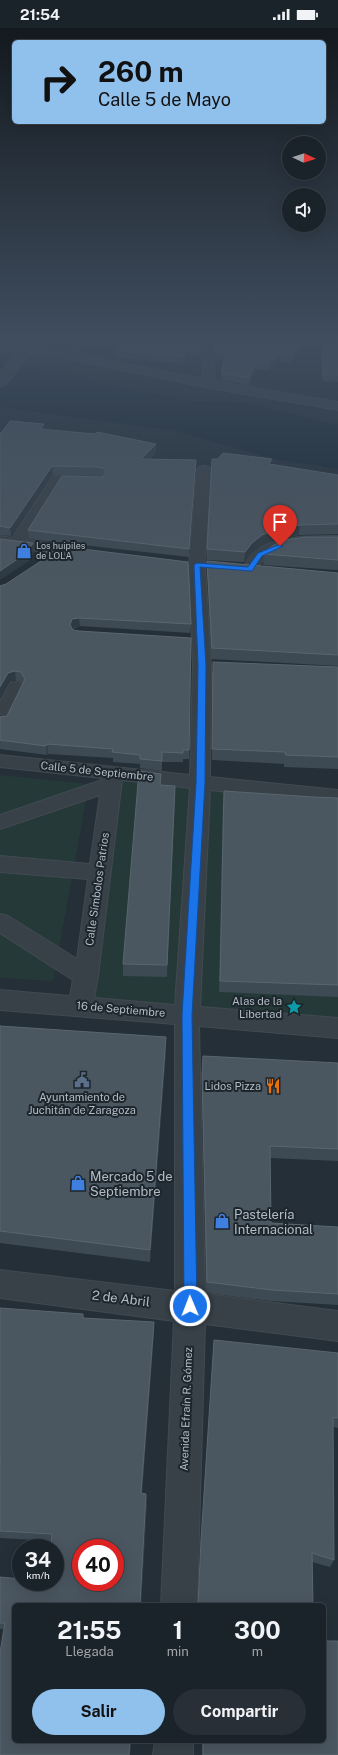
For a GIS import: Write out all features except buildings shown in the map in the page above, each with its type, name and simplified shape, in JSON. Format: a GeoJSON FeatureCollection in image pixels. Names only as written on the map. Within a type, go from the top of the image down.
{"type":"FeatureCollection","features":[{"type":"Feature","properties":{"kind":"street","name":"Avenida Efraín R. Gómez"},"geometry":{"type":"LineString","coordinates":[[179,1603],[190,1306],[187,1015],[200,783],[201,653],[197,565],[204,470]]}},
{"type":"Feature","properties":{"kind":"street"},"geometry":{"type":"LineString","coordinates":[[16,543],[58,479],[98,481]]}},
{"type":"Feature","properties":{"kind":"street"},"geometry":{"type":"LineString","coordinates":[[0,541],[16,543],[42,553],[91,552]]}},
{"type":"Feature","properties":{"kind":"street"},"geometry":{"type":"LineString","coordinates":[[250,570],[260,554],[280,546],[293,542],[338,541]]}},
{"type":"Feature","properties":{"kind":"street"},"geometry":{"type":"LineString","coordinates":[[0,720],[16,687]]}},
{"type":"Feature","properties":{"kind":"street","name":"Calle 5 de Septiembre"},"geometry":{"type":"LineString","coordinates":[[0,761],[112,778],[200,783],[338,797]]}},
{"type":"Feature","properties":{"kind":"street"},"geometry":{"type":"LineString","coordinates":[[0,822],[112,778]]}},
{"type":"Feature","properties":{"kind":"street","name":"Calle Símbolos Patrios"},"geometry":{"type":"LineString","coordinates":[[80,1006],[86,976],[112,778]]}},
{"type":"Feature","properties":{"kind":"street"},"geometry":{"type":"LineString","coordinates":[[0,864],[99,872]]}},
{"type":"Feature","properties":{"kind":"street"},"geometry":{"type":"LineString","coordinates":[[0,922],[86,976]]}},
{"type":"Feature","properties":{"kind":"street","name":"16 de Septiembre"},"geometry":{"type":"LineString","coordinates":[[0,1000],[338,1028]]}},
{"type":"Feature","properties":{"kind":"street","name":"2 de Abril"},"geometry":{"type":"LineString","coordinates":[[0,1284],[190,1306],[338,1326]]}},
{"type":"Feature","properties":{"kind":"street"},"geometry":{"type":"LineString","coordinates":[[173,1755],[174,1743]]}},
{"type":"Feature","properties":{"kind":"shaded area"},"geometry":{"type":"Polygon","coordinates":[[[113,772],[338,797],[338,1028],[80,1006],[113,772]]]}},
{"type":"Feature","properties":{"kind":"shaded area"},"geometry":{"type":"Polygon","coordinates":[[[0,775],[89,784],[53,981],[0,978],[0,775]]]}},
{"type":"Feature","properties":{"kind":"water"},"geometry":{"type":"Polygon","coordinates":[[[92,420],[316,420],[338,425],[338,469],[274,459],[176,431],[92,420]]]}},
{"type":"Feature","properties":{"kind":"place","name":"Los huipiles de LOLA"},"geometry":{"type":"Point","coordinates":[24,551]}},
{"type":"Feature","properties":{"kind":"place","name":"Alas de la Libertad"},"geometry":{"type":"Point","coordinates":[294,1007]}},
{"type":"Feature","properties":{"kind":"place","name":"Ayuntamiento de Juchitán de Zaragoza"},"geometry":{"type":"Point","coordinates":[82,1080]}},
{"type":"Feature","properties":{"kind":"place","name":"Lidos Pizza"},"geometry":{"type":"Point","coordinates":[273,1086]}},
{"type":"Feature","properties":{"kind":"place","name":"Mercado 5 de Septiembre"},"geometry":{"type":"Point","coordinates":[78,1183]}},
{"type":"Feature","properties":{"kind":"place","name":"Pastelería Internacional"},"geometry":{"type":"Point","coordinates":[222,1221]}},
{"type":"Feature","properties":{"kind":"route"},"geometry":{"type":"LineString","coordinates":[[190,1306],[187,1015],[200,783],[202,665],[197,565],[250,570],[260,554],[280,546]]}}]}
